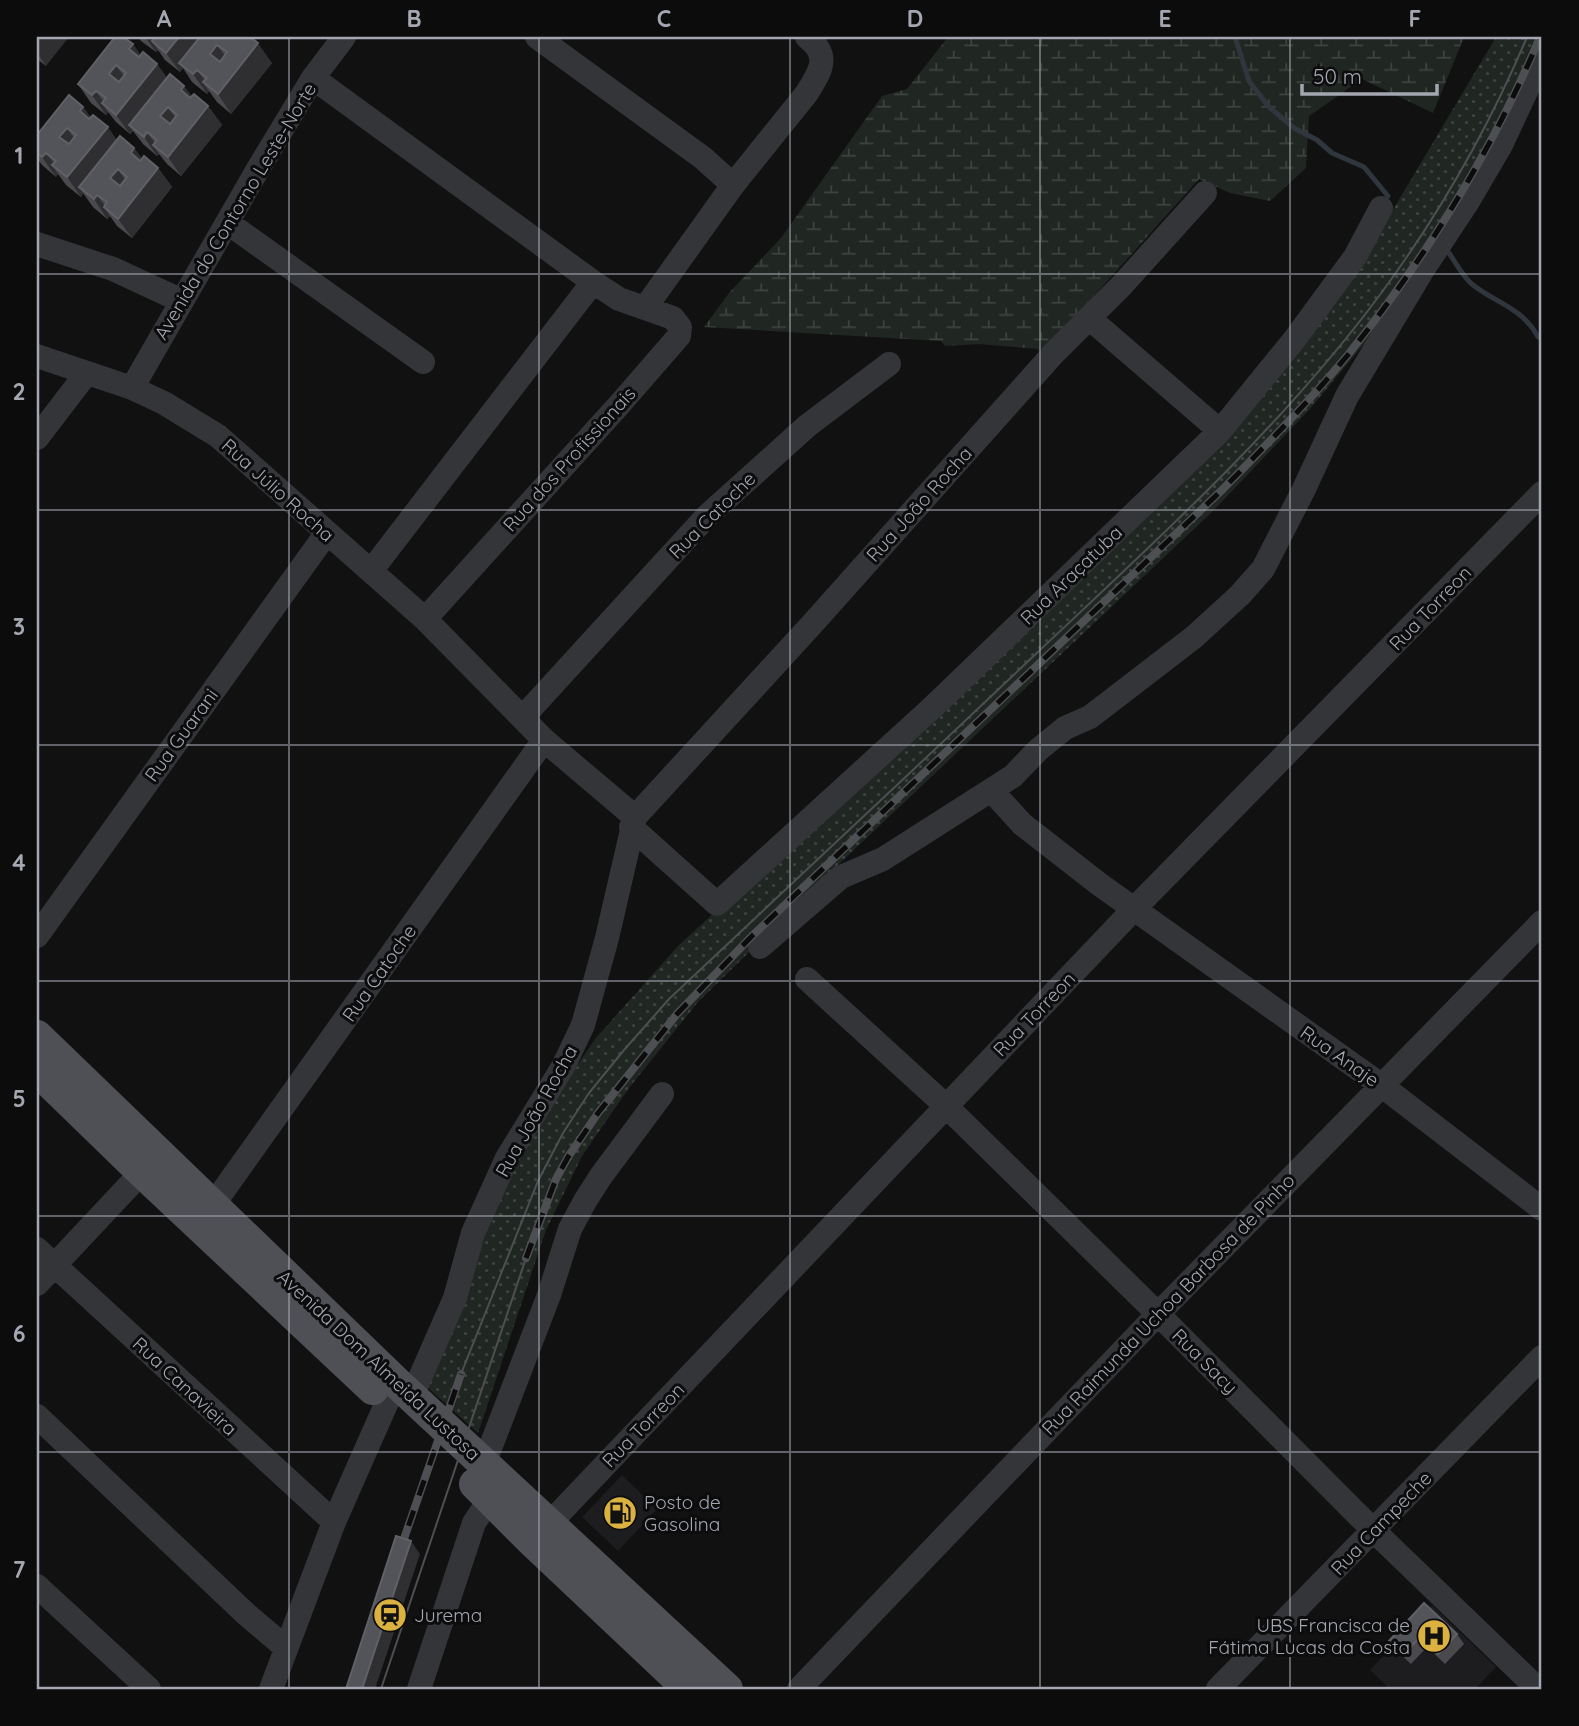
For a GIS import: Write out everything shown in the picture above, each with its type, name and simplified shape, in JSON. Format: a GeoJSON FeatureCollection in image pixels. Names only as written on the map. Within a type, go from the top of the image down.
{"type":"FeatureCollection","features":[{"type":"Feature","properties":{"kind":"main road","name":"Avenida Dom Almeida Lustosa"},"geometry":{"type":"LineString","coordinates":[[37,1036],[213,1205],[539,1532],[689,1689]]}},
{"type":"Feature","properties":{"kind":"main road","name":"Avenida Dom Almeida Lustosa"},"geometry":{"type":"LineString","coordinates":[[37,1070],[142,1172],[399,1394]]}},
{"type":"Feature","properties":{"kind":"main road","name":"Avenida Dom Almeida Lustosa"},"geometry":{"type":"LineString","coordinates":[[539,1532],[727,1689]]}},
{"type":"Feature","properties":{"kind":"street","name":"Avenida do Contorno Leste-Norte"},"geometry":{"type":"LineString","coordinates":[[132,387],[313,78],[344,37]]}},
{"type":"Feature","properties":{"kind":"street"},"geometry":{"type":"LineString","coordinates":[[537,37],[703,158],[733,185]]}},
{"type":"Feature","properties":{"kind":"street"},"geometry":{"type":"LineString","coordinates":[[645,308],[733,185],[807,93],[821,66],[821,51],[812,41]]}},
{"type":"Feature","properties":{"kind":"street"},"geometry":{"type":"LineString","coordinates":[[760,947],[841,877],[883,859],[937,822],[1013,776],[1038,750],[1065,728],[1090,717],[1194,637],[1240,595],[1263,569],[1304,489],[1346,396],[1487,168],[1542,57]]}},
{"type":"Feature","properties":{"kind":"street","name":"Rua dos Profissionais"},"geometry":{"type":"LineString","coordinates":[[313,78],[593,282],[619,299],[673,318],[680,327],[678,336],[619,405],[425,620]]}},
{"type":"Feature","properties":{"kind":"street","name":"Rua João Rocha"},"geometry":{"type":"LineString","coordinates":[[271,1689],[334,1522],[399,1394],[455,1298],[472,1233],[507,1158],[564,1065],[583,1025],[607,938],[633,822],[1053,354],[1205,193]]}},
{"type":"Feature","properties":{"kind":"street","name":"Rua Araçatuba"},"geometry":{"type":"LineString","coordinates":[[633,822],[717,904],[934,706],[1220,431],[1294,340],[1355,257],[1381,208]]}},
{"type":"Feature","properties":{"kind":"street"},"geometry":{"type":"LineString","coordinates":[[228,223],[423,362]]}},
{"type":"Feature","properties":{"kind":"street"},"geometry":{"type":"LineString","coordinates":[[37,244],[113,270],[181,301]]}},
{"type":"Feature","properties":{"kind":"street"},"geometry":{"type":"LineString","coordinates":[[371,571],[593,282]]}},
{"type":"Feature","properties":{"kind":"street"},"geometry":{"type":"LineString","coordinates":[[1089,318],[1220,431]]}},
{"type":"Feature","properties":{"kind":"street","name":"Rua Júlio Rocha"},"geometry":{"type":"LineString","coordinates":[[37,356],[132,387],[218,436],[264,474],[326,534],[425,620]]}},
{"type":"Feature","properties":{"kind":"street","name":"Rua Catoche"},"geometry":{"type":"LineString","coordinates":[[523,717],[706,517],[807,426],[889,364]]}},
{"type":"Feature","properties":{"kind":"street"},"geometry":{"type":"LineString","coordinates":[[37,438],[86,373]]}},
{"type":"Feature","properties":{"kind":"street","name":"Rua Torreon"},"geometry":{"type":"LineString","coordinates":[[539,1532],[1133,910],[1541,497]]}},
{"type":"Feature","properties":{"kind":"street","name":"Rua Guarani"},"geometry":{"type":"LineString","coordinates":[[37,936],[326,534]]}},
{"type":"Feature","properties":{"kind":"street"},"geometry":{"type":"LineString","coordinates":[[425,620],[544,740],[633,822]]}},
{"type":"Feature","properties":{"kind":"street","name":"Rua Catoche"},"geometry":{"type":"LineString","coordinates":[[213,1205],[544,740]]}},
{"type":"Feature","properties":{"kind":"street","name":"Rua Anaje"},"geometry":{"type":"LineString","coordinates":[[992,791],[1023,824],[1133,910],[1381,1084],[1542,1209]]}},
{"type":"Feature","properties":{"kind":"street","name":"Rua Raimunda Uchoa Barbosa de Pinho"},"geometry":{"type":"LineString","coordinates":[[799,1689],[1158,1314],[1542,922]]}},
{"type":"Feature","properties":{"kind":"street","name":"Rua Sacy"},"geometry":{"type":"LineString","coordinates":[[807,979],[946,1106],[1374,1531],[1538,1689]]}},
{"type":"Feature","properties":{"kind":"street"},"geometry":{"type":"LineString","coordinates":[[419,1689],[570,1229],[601,1176],[662,1094]]}},
{"type":"Feature","properties":{"kind":"street"},"geometry":{"type":"LineString","coordinates":[[37,1284],[46,1258],[142,1172]]}},
{"type":"Feature","properties":{"kind":"street","name":"Rua Canavieira"},"geometry":{"type":"LineString","coordinates":[[46,1258],[334,1522]]}},
{"type":"Feature","properties":{"kind":"street","name":"Rua Campeche"},"geometry":{"type":"LineString","coordinates":[[1218,1689],[1542,1357]]}},
{"type":"Feature","properties":{"kind":"street"},"geometry":{"type":"LineString","coordinates":[[37,1416],[245,1613],[286,1648]]}},
{"type":"Feature","properties":{"kind":"street"},"geometry":{"type":"LineString","coordinates":[[37,1586],[149,1689]]}},
{"type":"Feature","properties":{"kind":"shaded area","name":"Posto de Gasolina"},"geometry":{"type":"Polygon","coordinates":[[[622,1475],[657,1509],[618,1551],[582,1517],[622,1475]]]}},
{"type":"Feature","properties":{"kind":"shaded area","name":"UBS Francisca de Fátima Lucas da Costa"},"geometry":{"type":"Polygon","coordinates":[[[1432,1605],[1496,1667],[1475,1689],[1390,1689],[1370,1670],[1432,1605]]]}},
{"type":"Feature","properties":{"kind":"green space"},"geometry":{"type":"Polygon","coordinates":[[[948,37],[1464,37],[1433,113],[1362,79],[1309,116],[1306,168],[1270,201],[1230,193],[1199,179],[1040,356],[1038,349],[979,344],[945,346],[941,341],[704,327],[729,293],[781,238],[882,96],[907,89],[948,37]]]}},
{"type":"Feature","properties":{"kind":"green space"},"geometry":{"type":"Polygon","coordinates":[[[1496,37],[1542,37],[1542,51],[1384,320],[1309,410],[1212,512],[840,863],[698,1002],[629,1088],[582,1156],[546,1230],[478,1433],[428,1388],[487,1225],[505,1184],[558,1094],[595,1039],[678,946],[1091,566],[1385,223],[1496,37]]]}},
{"type":"Feature","properties":{"kind":"building"},"geometry":{"type":"Polygon","coordinates":[[[115,37],[123,37],[133,44],[129,49],[139,57],[143,52],[157,64],[116,115],[102,103],[106,98],[96,91],[92,95],[78,84],[115,37]],[[116,65],[109,74],[119,82],[126,73],[116,65]]]}},
{"type":"Feature","properties":{"kind":"building"},"geometry":{"type":"Polygon","coordinates":[[[155,37],[179,37],[166,53],[152,41],[155,37]]]}},
{"type":"Feature","properties":{"kind":"building"},"geometry":{"type":"Polygon","coordinates":[[[200,37],[250,37],[258,43],[218,94],[203,82],[207,78],[197,70],[193,74],[179,63],[200,37]],[[217,45],[210,54],[220,62],[227,52],[217,45]]]}},
{"type":"Feature","properties":{"kind":"building"},"geometry":{"type":"Polygon","coordinates":[[[170,74],[184,86],[181,90],[190,98],[194,94],[208,106],[168,157],[153,145],[157,140],[147,132],[144,137],[129,125],[170,74]],[[168,107],[160,116],[170,124],[177,115],[168,107]]]}},
{"type":"Feature","properties":{"kind":"building"},"geometry":{"type":"Polygon","coordinates":[[[69,95],[83,107],[80,111],[89,119],[93,115],[108,127],[67,177],[52,165],[56,161],[46,153],[42,157],[37,153],[37,135],[69,95]],[[67,128],[59,137],[69,144],[76,135],[67,128]]]}},
{"type":"Feature","properties":{"kind":"building"},"geometry":{"type":"Polygon","coordinates":[[[120,136],[134,148],[131,153],[140,161],[144,156],[158,168],[118,219],[104,207],[107,202],[97,195],[94,199],[79,187],[120,136]],[[118,169],[110,178],[120,186],[127,177],[118,169]]]}},
{"type":"Feature","properties":{"kind":"building"},"geometry":{"type":"Polygon","coordinates":[[[396,1536],[411,1541],[362,1689],[346,1689],[396,1536]]]}},
{"type":"Feature","properties":{"kind":"building"},"geometry":{"type":"Polygon","coordinates":[[[1424,1603],[1457,1634],[1438,1654],[1420,1637],[1404,1654],[1389,1641],[1424,1603]]]}},
{"type":"Feature","properties":{"kind":"waterway"},"geometry":{"type":"LineString","coordinates":[[1235,37],[1249,81],[1269,107],[1294,128],[1317,140],[1332,153],[1364,167],[1388,196]]}},
{"type":"Feature","properties":{"kind":"waterway"},"geometry":{"type":"LineString","coordinates":[[1449,253],[1469,282],[1517,313],[1538,337],[1542,338]]}},
{"type":"Feature","properties":{"kind":"tram line"},"geometry":{"type":"LineString","coordinates":[[461,1374],[538,1181],[563,1133],[589,1093],[669,999],[1175,522],[1304,388],[1382,292],[1424,231],[1480,136],[1527,37]]}},
{"type":"Feature","properties":{"kind":"tram line"},"geometry":{"type":"LineString","coordinates":[[381,1689],[526,1258]]}},
{"type":"Feature","properties":{"kind":"railway"},"geometry":{"type":"LineString","coordinates":[[526,1258],[556,1179],[568,1157],[598,1113],[677,1014],[751,937],[1223,489],[1347,356],[1430,243],[1455,203],[1501,122],[1540,37]]}},
{"type":"Feature","properties":{"kind":"railway"},"geometry":{"type":"LineString","coordinates":[[398,1556],[461,1374]]}},
{"type":"Feature","properties":{"kind":"place","name":"Posto de Gasolina"},"geometry":{"type":"Point","coordinates":[620,1513]}},
{"type":"Feature","properties":{"kind":"place","name":"Jurema"},"geometry":{"type":"Point","coordinates":[390,1615]}},
{"type":"Feature","properties":{"kind":"place","name":"UBS Francisca de Fátima Lucas da Costa"},"geometry":{"type":"Point","coordinates":[1434,1636]}}]}
